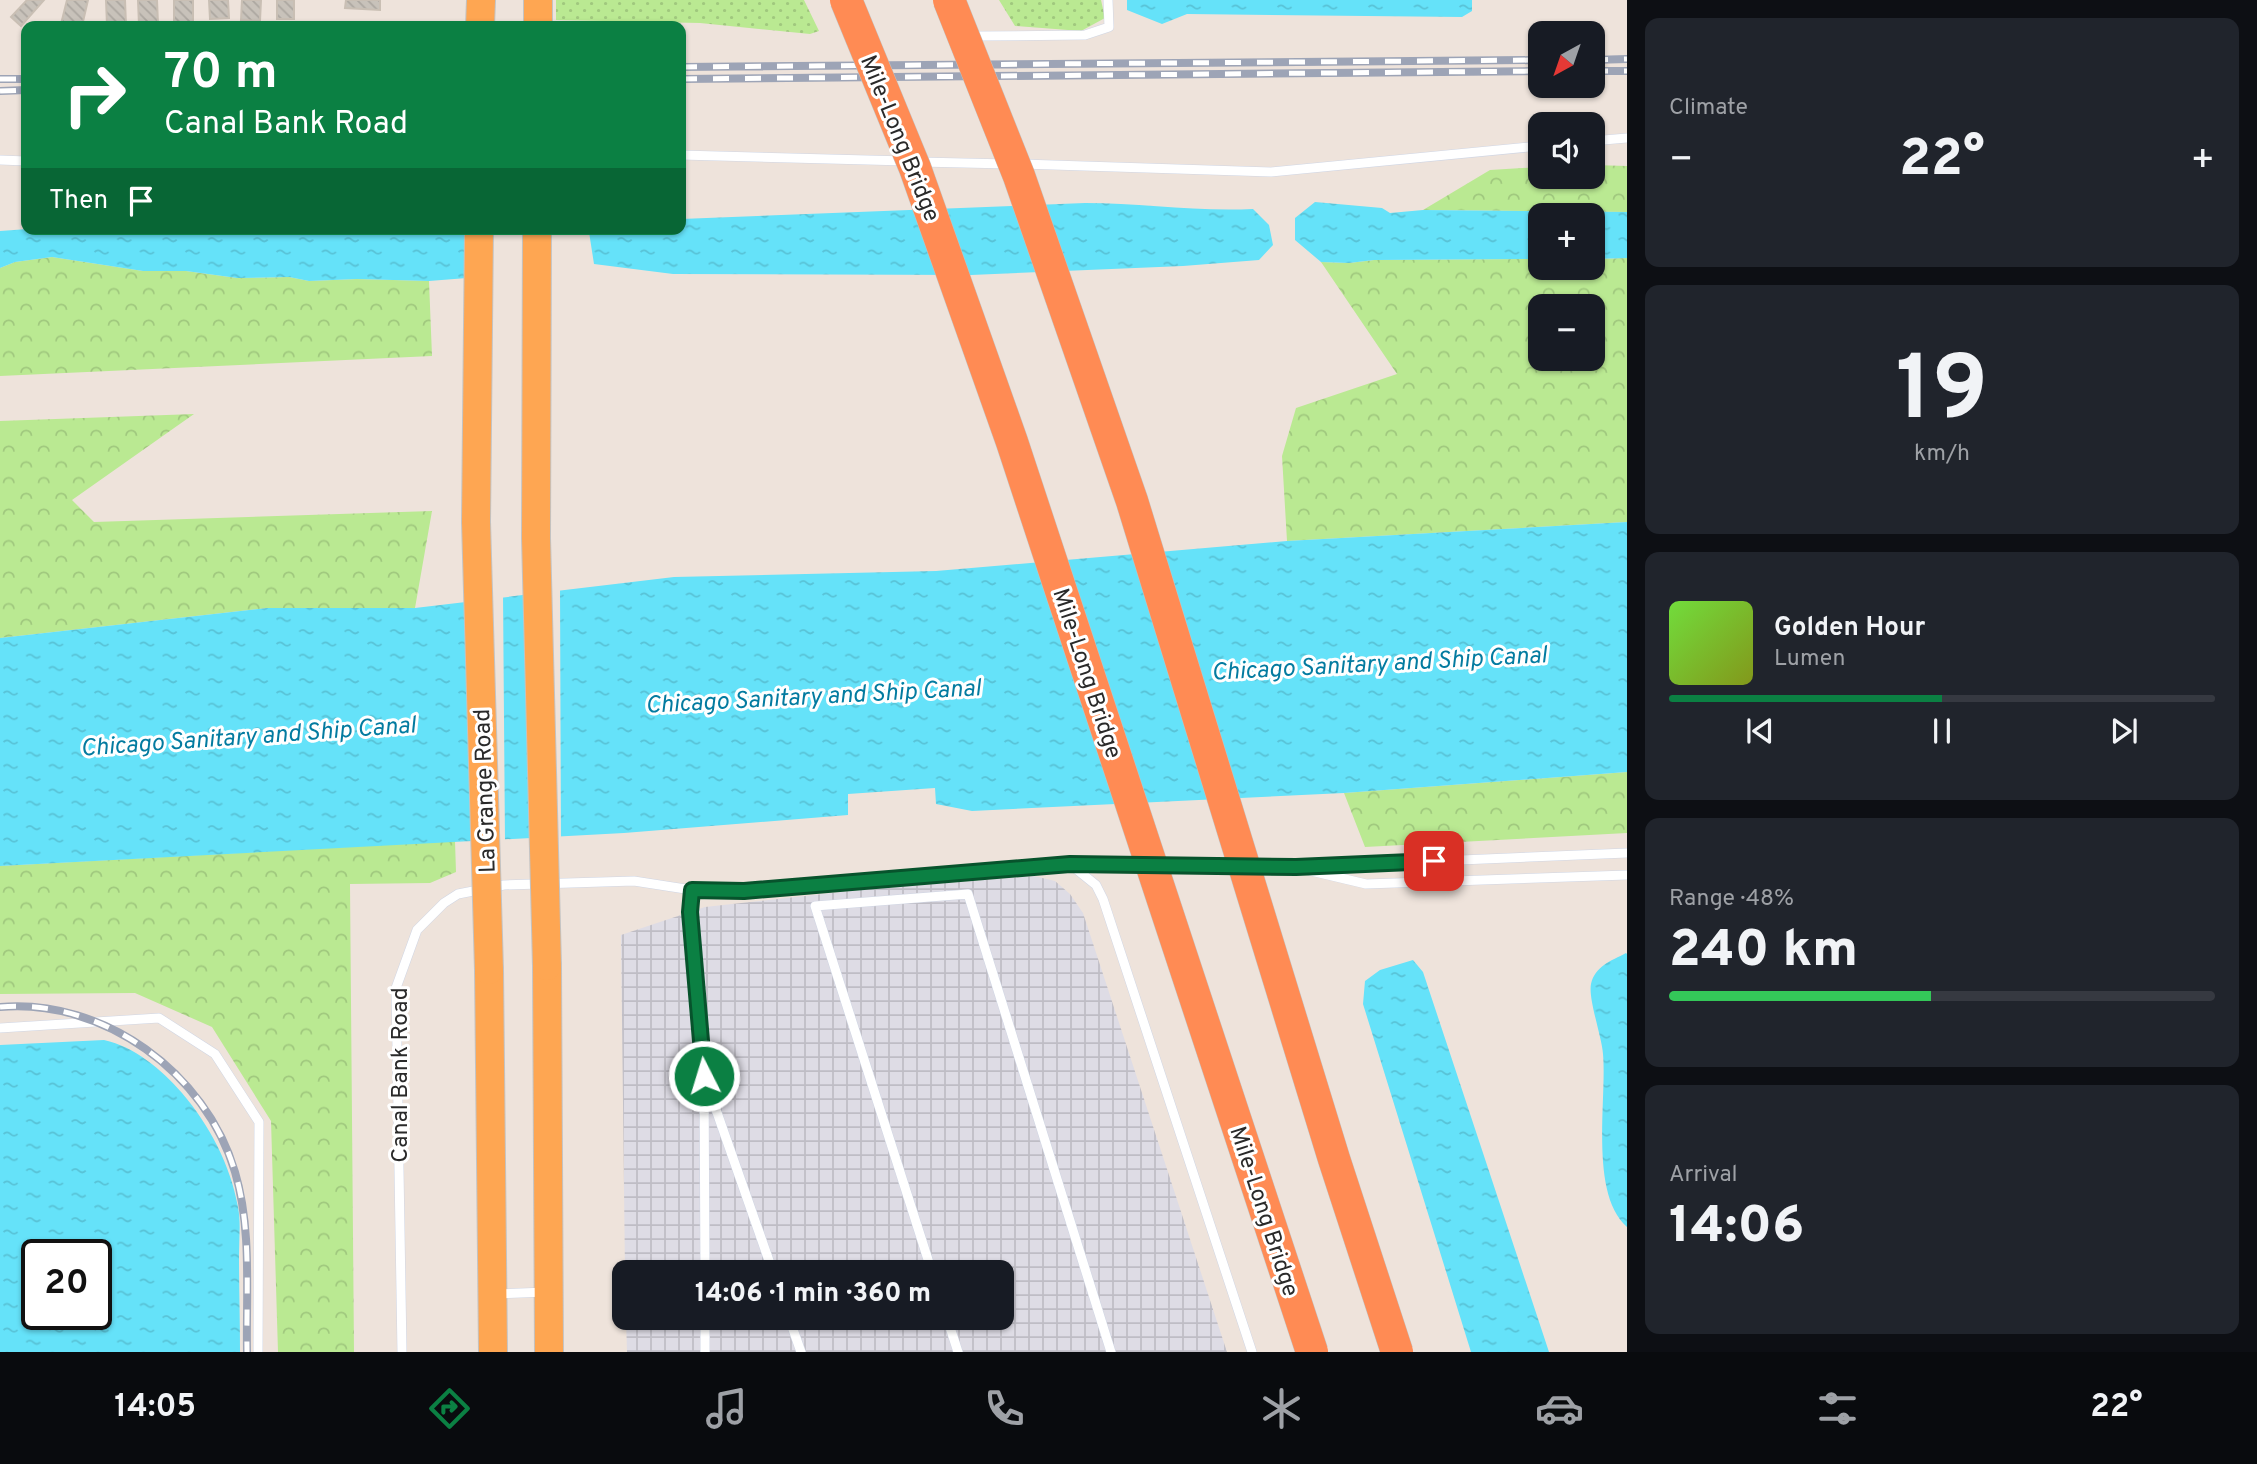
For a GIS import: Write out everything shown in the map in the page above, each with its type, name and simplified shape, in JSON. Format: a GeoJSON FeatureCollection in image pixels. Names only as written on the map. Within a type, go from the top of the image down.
{"type":"FeatureCollection","features":[{"type":"Feature","properties":{"kind":"highway"},"geometry":{"type":"LineString","coordinates":[[480,21],[481,0]]}},
{"type":"Feature","properties":{"kind":"highway"},"geometry":{"type":"LineString","coordinates":[[538,0],[538,21]]}},
{"type":"Feature","properties":{"kind":"highway","name":"Mile-Long Bridge"},"geometry":{"type":"LineString","coordinates":[[846,0],[915,168],[1012,442],[1312,1352]]}},
{"type":"Feature","properties":{"kind":"highway"},"geometry":{"type":"LineString","coordinates":[[949,0],[1019,176],[1132,500],[1334,1159],[1397,1352]]}},
{"type":"Feature","properties":{"kind":"highway","name":"La Grange Road"},"geometry":{"type":"LineString","coordinates":[[479,235],[476,522],[489,970],[493,1352]]}},
{"type":"Feature","properties":{"kind":"highway"},"geometry":{"type":"LineString","coordinates":[[537,235],[536,538],[547,965],[549,1352]]}},
{"type":"Feature","properties":{"kind":"lane"},"geometry":{"type":"LineString","coordinates":[[980,36],[1084,35],[1109,27],[1108,0]]}},
{"type":"Feature","properties":{"kind":"lane"},"geometry":{"type":"LineString","coordinates":[[1605,140],[1627,138]]}},
{"type":"Feature","properties":{"kind":"lane"},"geometry":{"type":"LineString","coordinates":[[686,155],[1271,172],[1528,147]]}},
{"type":"Feature","properties":{"kind":"lane"},"geometry":{"type":"LineString","coordinates":[[0,160],[21,161]]}},
{"type":"Feature","properties":{"kind":"lane","name":"Canal Bank Road"},"geometry":{"type":"LineString","coordinates":[[402,1352],[396,988],[417,930],[457,894],[504,885],[634,881],[692,890],[744,891],[1070,864],[1296,867],[1623,853]]}},
{"type":"Feature","properties":{"kind":"lane"},"geometry":{"type":"LineString","coordinates":[[1070,864],[1096,885],[1103,899],[1252,1352]]}},
{"type":"Feature","properties":{"kind":"lane"},"geometry":{"type":"LineString","coordinates":[[1296,867],[1366,884],[1627,876]]}},
{"type":"Feature","properties":{"kind":"lane"},"geometry":{"type":"LineString","coordinates":[[692,890],[690,912],[704,1076],[705,1260]]}},
{"type":"Feature","properties":{"kind":"lane"},"geometry":{"type":"LineString","coordinates":[[928,1260],[815,906],[968,894],[1111,1352]]}},
{"type":"Feature","properties":{"kind":"lane"},"geometry":{"type":"LineString","coordinates":[[0,1028],[159,1018],[215,1054],[259,1122],[258,1352]]}},
{"type":"Feature","properties":{"kind":"lane"},"geometry":{"type":"LineString","coordinates":[[704,1076],[769,1260]]}},
{"type":"Feature","properties":{"kind":"lane"},"geometry":{"type":"LineString","coordinates":[[492,1295],[548,1292]]}},
{"type":"Feature","properties":{"kind":"lane"},"geometry":{"type":"LineString","coordinates":[[705,1330],[705,1352]]}},
{"type":"Feature","properties":{"kind":"lane"},"geometry":{"type":"LineString","coordinates":[[793,1330],[801,1352]]}},
{"type":"Feature","properties":{"kind":"lane"},"geometry":{"type":"LineString","coordinates":[[951,1330],[958,1352]]}},
{"type":"Feature","properties":{"kind":"shaded area"},"geometry":{"type":"Polygon","coordinates":[[[1034,876],[1055,881],[1070,894],[1083,913],[1227,1352],[627,1352],[626,1330],[1014,1330],[1014,1260],[625,1260],[621,935],[705,907],[859,890],[1034,876]]]}},
{"type":"Feature","properties":{"kind":"green space"},"geometry":{"type":"Polygon","coordinates":[[[556,0],[804,0],[819,31],[810,34],[686,21],[556,20],[556,0]]]}},
{"type":"Feature","properties":{"kind":"green space"},"geometry":{"type":"Polygon","coordinates":[[[999,0],[1101,0],[1105,18],[1081,31],[1015,26],[999,0]]]}},
{"type":"Feature","properties":{"kind":"green space"},"geometry":{"type":"Polygon","coordinates":[[[1605,165],[1627,166],[1627,212],[1605,212],[1605,203],[1528,203],[1528,211],[1423,210],[1490,170],[1528,168],[1528,189],[1605,189],[1605,165]]]}},
{"type":"Feature","properties":{"kind":"green space"},"geometry":{"type":"Polygon","coordinates":[[[52,257],[143,271],[186,271],[237,278],[429,281],[432,356],[0,376],[0,268],[15,262],[52,257]]]}},
{"type":"Feature","properties":{"kind":"green space"},"geometry":{"type":"Polygon","coordinates":[[[1627,258],[1627,522],[1287,541],[1282,456],[1296,408],[1397,374],[1321,262],[1528,259],[1528,280],[1605,280],[1605,259],[1627,258]]]}},
{"type":"Feature","properties":{"kind":"green space"},"geometry":{"type":"Polygon","coordinates":[[[194,414],[72,500],[94,522],[432,511],[415,608],[267,608],[0,638],[0,421],[194,414]]]}},
{"type":"Feature","properties":{"kind":"green space"},"geometry":{"type":"Polygon","coordinates":[[[1627,772],[1627,833],[1365,847],[1344,793],[1627,772]]]}},
{"type":"Feature","properties":{"kind":"green space"},"geometry":{"type":"Polygon","coordinates":[[[455,841],[456,872],[430,883],[350,884],[354,1352],[278,1352],[271,1121],[212,1027],[135,993],[0,994],[0,866],[455,841]]]}},
{"type":"Feature","properties":{"kind":"water"},"geometry":{"type":"Polygon","coordinates":[[[1127,0],[1472,0],[1472,11],[1462,17],[1187,14],[1162,24],[1127,10],[1127,0]]]}},
{"type":"Feature","properties":{"kind":"water"},"geometry":{"type":"Polygon","coordinates":[[[1315,202],[1382,208],[1390,213],[1423,210],[1528,211],[1528,259],[1321,262],[1295,240],[1295,218],[1315,202]]]}},
{"type":"Feature","properties":{"kind":"water"},"geometry":{"type":"Polygon","coordinates":[[[1085,203],[1253,209],[1269,225],[1273,245],[1259,260],[971,275],[673,274],[594,264],[589,235],[686,235],[686,219],[1085,203]]]}},
{"type":"Feature","properties":{"kind":"water"},"geometry":{"type":"Polygon","coordinates":[[[1605,212],[1627,212],[1627,258],[1605,259],[1605,212]]]}},
{"type":"Feature","properties":{"kind":"water"},"geometry":{"type":"Polygon","coordinates":[[[21,230],[21,235],[467,235],[488,247],[467,278],[429,281],[309,281],[289,277],[237,278],[186,271],[143,271],[52,257],[15,262],[0,268],[0,231],[21,230]]]}},
{"type":"Feature","properties":{"kind":"water","name":"Chicago Sanitary and Ship Canal"},"geometry":{"type":"Polygon","coordinates":[[[1627,522],[1627,772],[1344,793],[972,811],[936,804],[935,788],[848,794],[848,815],[624,833],[0,866],[0,638],[267,608],[415,608],[674,577],[936,571],[1287,541],[1627,522]]]}},
{"type":"Feature","properties":{"kind":"water"},"geometry":{"type":"Polygon","coordinates":[[[1626,953],[1627,1227],[1615,1212],[1604,1170],[1603,1054],[1591,991],[1593,978],[1600,968],[1626,953]]]}},
{"type":"Feature","properties":{"kind":"water"},"geometry":{"type":"Polygon","coordinates":[[[1413,960],[1423,972],[1549,1352],[1471,1352],[1363,1004],[1365,981],[1380,970],[1413,960]]]}},
{"type":"Feature","properties":{"kind":"water"},"geometry":{"type":"Polygon","coordinates":[[[104,1040],[115,1043],[137,1054],[174,1084],[210,1132],[224,1161],[238,1207],[240,1225],[240,1352],[0,1352],[0,1045],[104,1040]]]}},
{"type":"Feature","properties":{"kind":"pier"},"geometry":{"type":"Polygon","coordinates":[[[560,587],[561,840],[530,841],[527,591],[560,587]]]}},
{"type":"Feature","properties":{"kind":"pier"},"geometry":{"type":"Polygon","coordinates":[[[503,594],[505,842],[471,844],[469,598],[503,594]]]}},
{"type":"Feature","properties":{"kind":"building"},"geometry":{"type":"Polygon","coordinates":[[[27,0],[44,0],[25,21],[21,21],[21,26],[11,17],[27,0]]]}},
{"type":"Feature","properties":{"kind":"building"},"geometry":{"type":"Polygon","coordinates":[[[67,0],[88,0],[83,21],[62,21],[67,0]]]}},
{"type":"Feature","properties":{"kind":"building"},"geometry":{"type":"Polygon","coordinates":[[[106,0],[125,0],[126,21],[107,21],[106,0]]]}},
{"type":"Feature","properties":{"kind":"building"},"geometry":{"type":"Polygon","coordinates":[[[138,0],[157,0],[158,21],[139,21],[138,0]]]}},
{"type":"Feature","properties":{"kind":"building"},"geometry":{"type":"Polygon","coordinates":[[[174,0],[193,0],[193,21],[174,21],[174,0]]]}},
{"type":"Feature","properties":{"kind":"building"},"geometry":{"type":"Polygon","coordinates":[[[209,0],[228,0],[229,18],[210,19],[209,0]]]}},
{"type":"Feature","properties":{"kind":"building"},"geometry":{"type":"Polygon","coordinates":[[[242,0],[261,0],[260,21],[241,20],[242,0]]]}},
{"type":"Feature","properties":{"kind":"building"},"geometry":{"type":"Polygon","coordinates":[[[277,0],[294,0],[294,19],[277,19],[277,0]]]}},
{"type":"Feature","properties":{"kind":"building"},"geometry":{"type":"Polygon","coordinates":[[[346,0],[380,0],[380,10],[345,8],[346,0]]]}},
{"type":"Feature","properties":{"kind":"railway"},"geometry":{"type":"LineString","coordinates":[[1605,60],[1627,59]]}},
{"type":"Feature","properties":{"kind":"railway"},"geometry":{"type":"LineString","coordinates":[[686,67],[1528,60]]}},
{"type":"Feature","properties":{"kind":"railway"},"geometry":{"type":"LineString","coordinates":[[686,79],[1528,71]]}},
{"type":"Feature","properties":{"kind":"railway"},"geometry":{"type":"LineString","coordinates":[[1605,71],[1627,71]]}},
{"type":"Feature","properties":{"kind":"railway"},"geometry":{"type":"LineString","coordinates":[[0,79],[21,79]]}},
{"type":"Feature","properties":{"kind":"railway"},"geometry":{"type":"LineString","coordinates":[[0,91],[21,90]]}},
{"type":"Feature","properties":{"kind":"railway"},"geometry":{"type":"LineString","coordinates":[[0,1007],[39,1007],[77,1015],[112,1029],[146,1049],[175,1074],[201,1103],[221,1136],[240,1194],[246,1238],[247,1352]]}},
{"type":"Feature","properties":{"kind":"route"},"geometry":{"type":"LineString","coordinates":[[704,1076],[690,912],[692,890],[744,891],[1070,864],[1296,867],[1434,861]]}}]}
